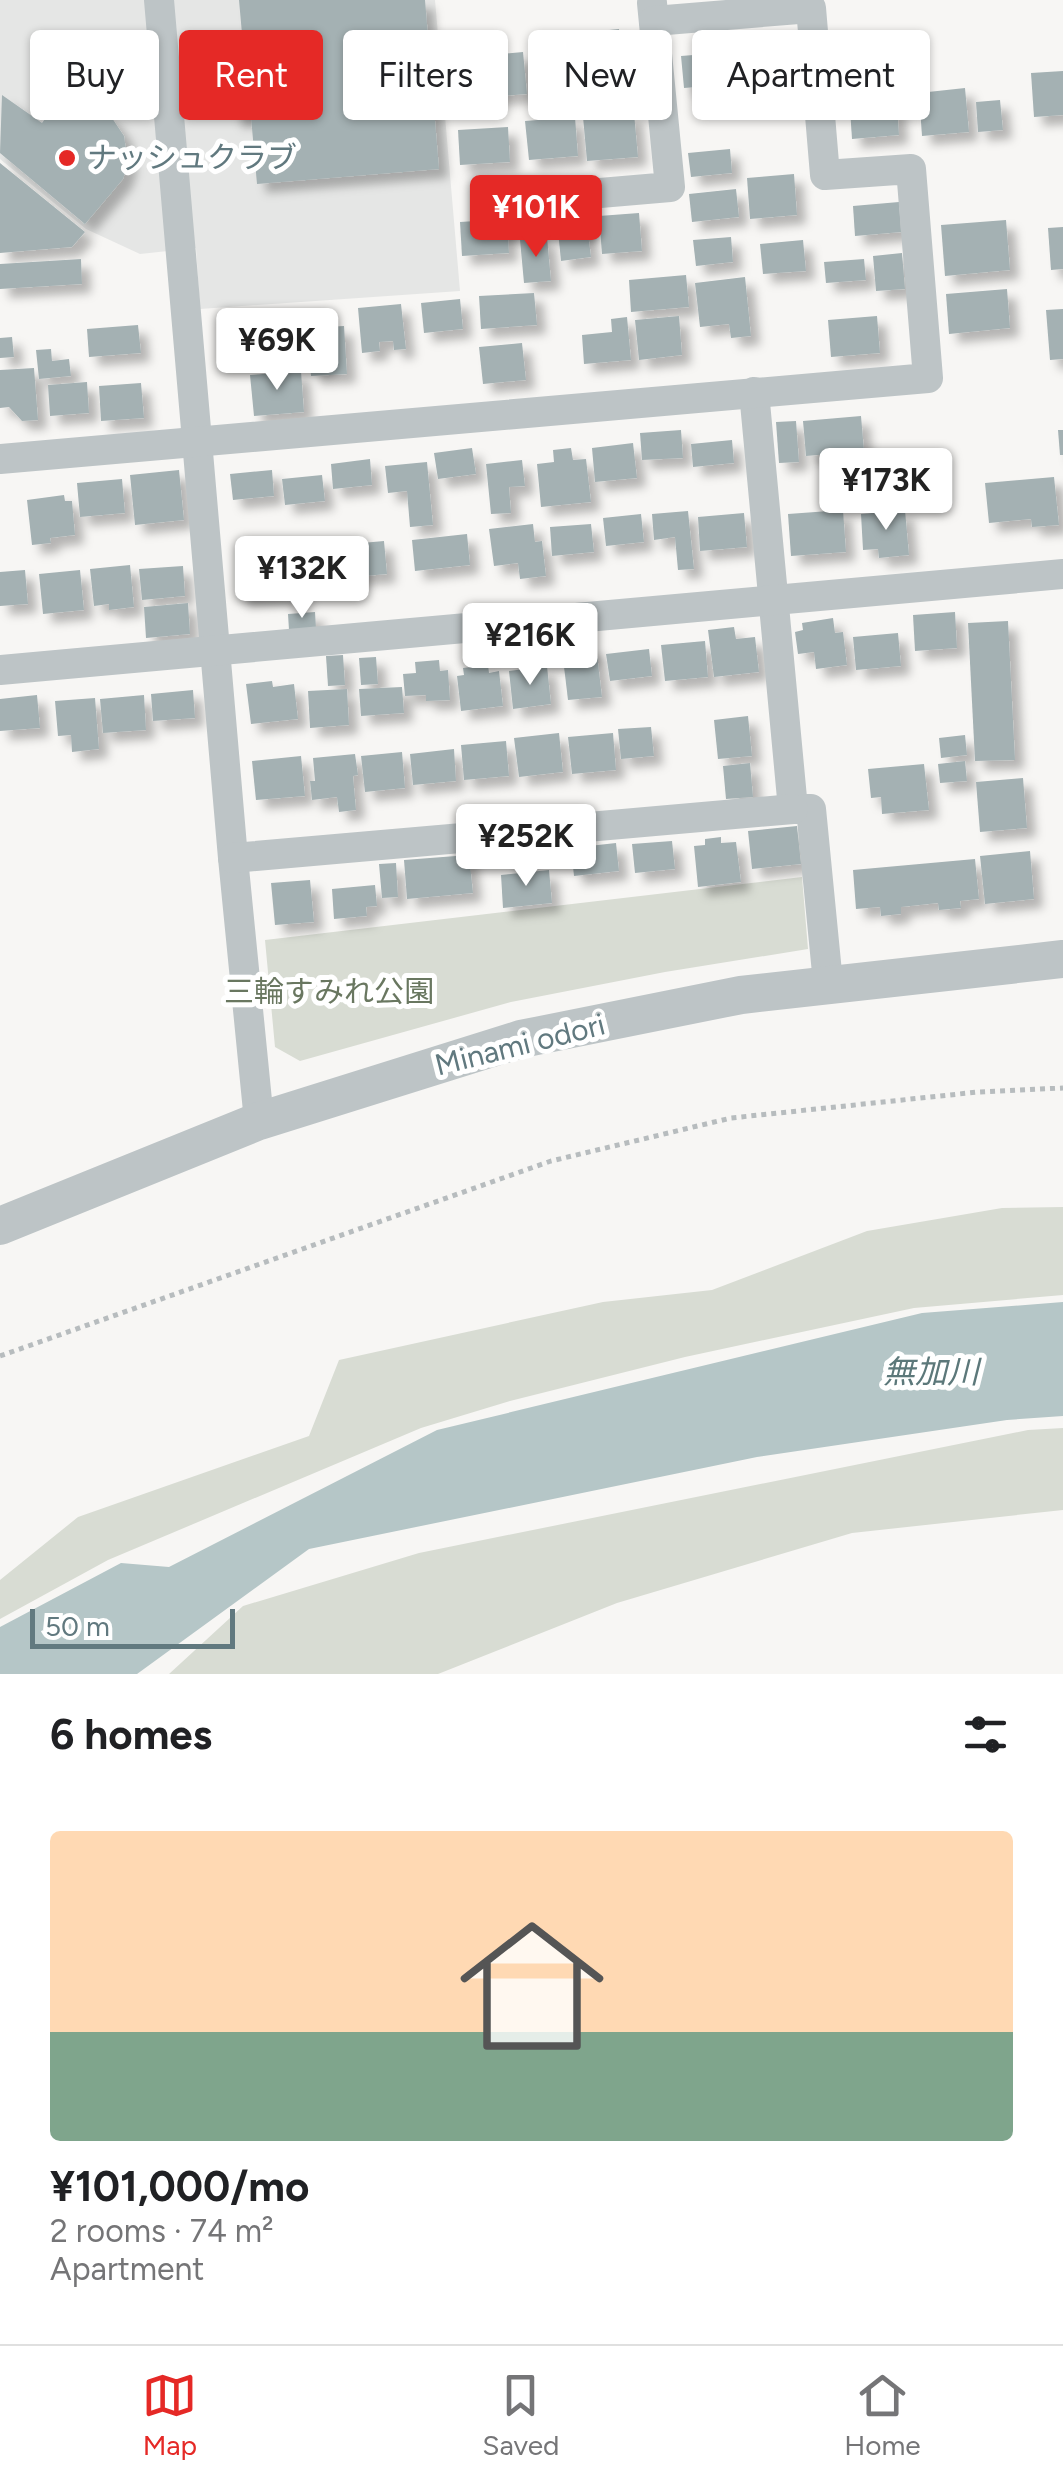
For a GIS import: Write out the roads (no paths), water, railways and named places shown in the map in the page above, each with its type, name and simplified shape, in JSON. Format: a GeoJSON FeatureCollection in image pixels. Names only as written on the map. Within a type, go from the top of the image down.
{"type":"FeatureCollection","features":[{"type":"Feature","properties":{"kind":"street"},"geometry":{"type":"LineString","coordinates":[[159,0],[259,1120]]}},
{"type":"Feature","properties":{"kind":"street"},"geometry":{"type":"LineString","coordinates":[[0,459],[928,378],[911,168],[825,176],[812,8],[653,10],[670,187],[530,199]]}},
{"type":"Feature","properties":{"kind":"street"},"geometry":{"type":"LineString","coordinates":[[754,392],[792,809]]}},
{"type":"Feature","properties":{"kind":"street"},"geometry":{"type":"LineString","coordinates":[[0,670],[1063,574]]}},
{"type":"Feature","properties":{"kind":"street"},"geometry":{"type":"LineString","coordinates":[[233,858],[812,808],[828,983]]}},
{"type":"Feature","properties":{"kind":"street","name":"Minami odori"},"geometry":{"type":"LineString","coordinates":[[0,1226],[259,1120],[521,1039],[742,994],[1063,959]]}},
{"type":"Feature","properties":{"kind":"water","name":"無加川"},"geometry":{"type":"Polygon","coordinates":[[[1063,1302],[1063,1416],[1007,1420],[757,1457],[309,1549],[137,1674],[0,1674],[0,1627],[121,1563],[169,1567],[437,1430],[922,1313],[1063,1302]]]}},
{"type":"Feature","properties":{"kind":"place","name":"ナッシュクラブ"},"geometry":{"type":"Point","coordinates":[67,158]}},
{"type":"Feature","properties":{"kind":"park label","name":"三輪すみれ公園"},"geometry":{"type":"Point","coordinates":[329,992]}}]}
